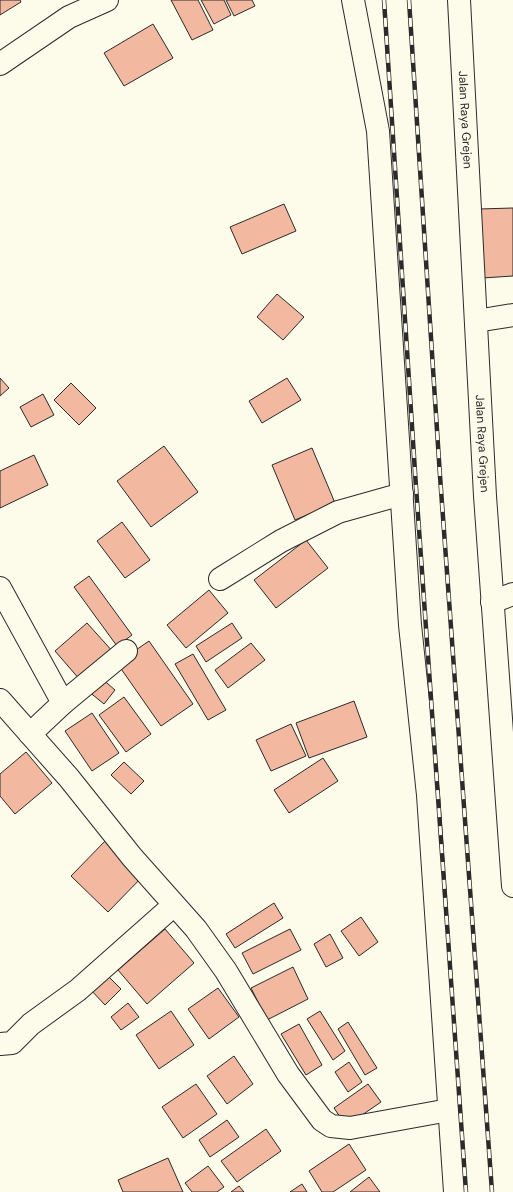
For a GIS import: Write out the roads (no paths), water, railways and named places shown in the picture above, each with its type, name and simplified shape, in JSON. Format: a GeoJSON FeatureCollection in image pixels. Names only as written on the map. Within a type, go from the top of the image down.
{"type":"FeatureCollection","features":[{"type":"Feature","properties":{"kind":"street"},"geometry":{"type":"LineString","coordinates":[[0,64],[69,17],[107,0]]}},
{"type":"Feature","properties":{"kind":"street"},"geometry":{"type":"LineString","coordinates":[[353,0],[378,131],[410,625],[428,795],[455,1192]]}},
{"type":"Feature","properties":{"kind":"street","name":"Jalan Raya Grejen"},"geometry":{"type":"LineString","coordinates":[[459,0],[485,496],[513,886]]}},
{"type":"Feature","properties":{"kind":"street"},"geometry":{"type":"LineString","coordinates":[[476,321],[513,315]]}},
{"type":"Feature","properties":{"kind":"street"},"geometry":{"type":"LineString","coordinates":[[220,580],[281,541],[338,512],[402,494]]}},
{"type":"Feature","properties":{"kind":"street"},"geometry":{"type":"LineString","coordinates":[[0,588],[63,703]]}},
{"type":"Feature","properties":{"kind":"street"},"geometry":{"type":"LineString","coordinates":[[492,602],[513,594]]}},
{"type":"Feature","properties":{"kind":"street"},"geometry":{"type":"LineString","coordinates":[[30,734],[63,703],[126,651]]}},
{"type":"Feature","properties":{"kind":"street"},"geometry":{"type":"LineString","coordinates":[[0,700],[69,778],[132,857],[196,929],[226,971],[288,1074],[322,1120],[331,1126],[350,1128],[449,1110]]}},
{"type":"Feature","properties":{"kind":"street"},"geometry":{"type":"LineString","coordinates":[[0,1044],[12,1043],[31,1024],[78,990],[174,905]]}},
{"type":"Feature","properties":{"kind":"railway"},"geometry":{"type":"LineString","coordinates":[[384,0],[416,487],[466,1192]]}},
{"type":"Feature","properties":{"kind":"railway"},"geometry":{"type":"LineString","coordinates":[[409,0],[440,476],[492,1192]]}}]}
